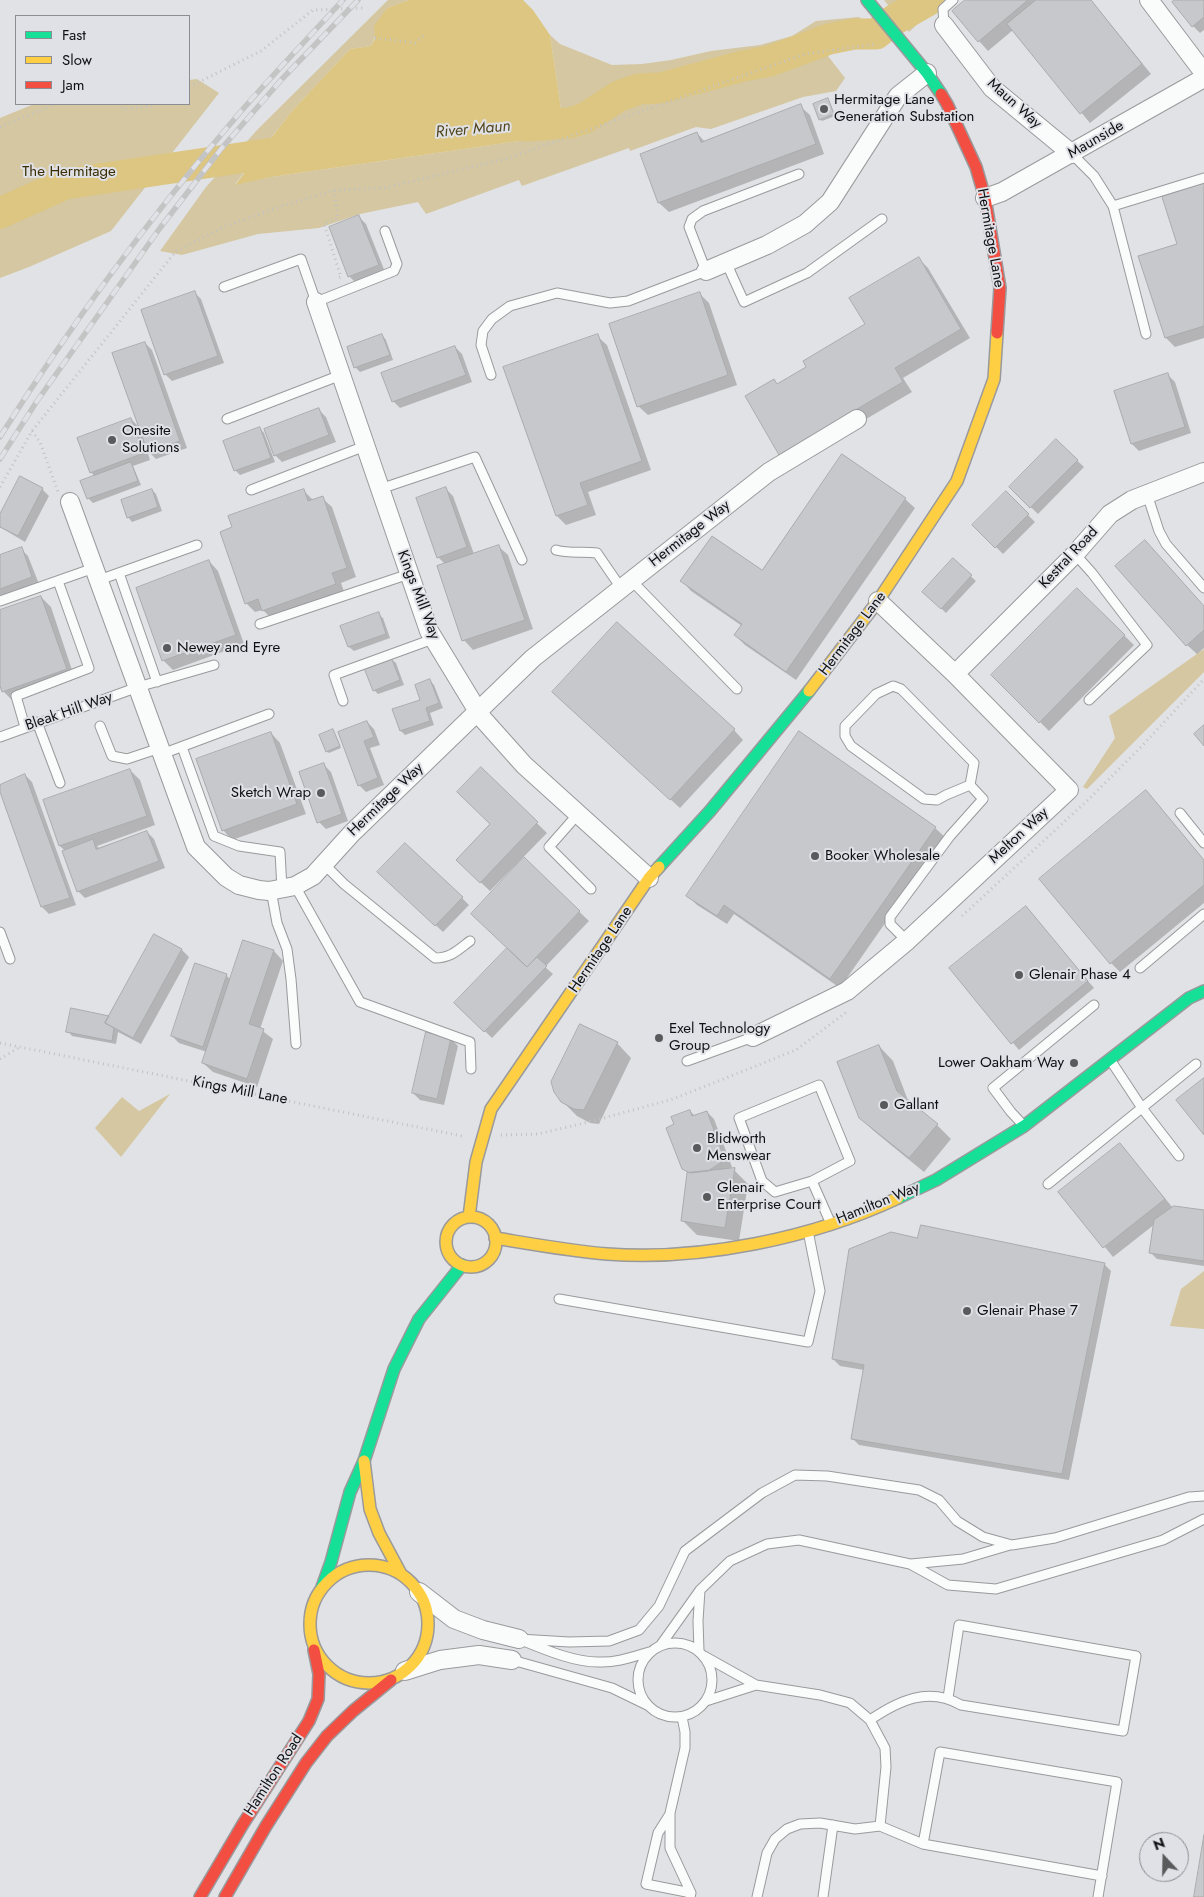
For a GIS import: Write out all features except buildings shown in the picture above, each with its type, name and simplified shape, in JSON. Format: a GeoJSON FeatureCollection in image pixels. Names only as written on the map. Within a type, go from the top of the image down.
{"type":"FeatureCollection","features":[{"type":"Feature","properties":{"kind":"street","name":"Hermitage Lane"},"geometry":{"type":"LineString","coordinates":[[469,1217],[474,1168],[480,1136],[491,1109],[649,878],[710,811],[814,686],[878,601],[957,481],[994,379],[1000,288],[985,198],[976,167],[947,104],[927,73],[866,0]]}},
{"type":"Feature","properties":{"kind":"street"},"geometry":{"type":"LineString","coordinates":[[1157,3],[1204,73]]}},
{"type":"Feature","properties":{"kind":"street","name":"Maun Way"},"geometry":{"type":"LineString","coordinates":[[944,25],[992,88],[1072,154]]}},
{"type":"Feature","properties":{"kind":"street"},"geometry":{"type":"LineString","coordinates":[[706,271],[767,245],[805,224],[830,202],[898,96],[927,73]]}},
{"type":"Feature","properties":{"kind":"street","name":"Maunside"},"geometry":{"type":"LineString","coordinates":[[985,198],[1002,192],[1072,154],[1204,78]]}},
{"type":"Feature","properties":{"kind":"street","name":"Kings Mill Way"},"geometry":{"type":"LineString","coordinates":[[314,295],[428,631],[478,712],[524,765],[649,878]]}},
{"type":"Feature","properties":{"kind":"street","name":"Hermitage Way"},"geometry":{"type":"LineString","coordinates":[[283,888],[312,876],[352,833],[533,658],[769,472],[857,419]]}},
{"type":"Feature","properties":{"kind":"street","name":"Kestral Road"},"geometry":{"type":"LineString","coordinates":[[955,674],[1075,554],[1110,514],[1132,500],[1204,472]]}},
{"type":"Feature","properties":{"kind":"street"},"geometry":{"type":"LineString","coordinates":[[70,502],[161,751],[198,822],[196,847],[226,877],[239,885],[259,890],[283,888]]}},
{"type":"Feature","properties":{"kind":"street","name":"Melton Way"},"geometry":{"type":"LineString","coordinates":[[753,1037],[847,992],[907,941],[1069,790],[955,674],[878,601]]}},
{"type":"Feature","properties":{"kind":"street","name":"Hamilton Way"},"geometry":{"type":"LineString","coordinates":[[495,1238],[570,1250],[610,1254],[702,1252],[762,1242],[831,1224],[885,1204],[936,1180],[1024,1126],[1189,998],[1204,991]]}},
{"type":"Feature","properties":{"kind":"street"},"geometry":{"type":"LineString","coordinates":[[469,1217],[485,1220],[492,1227],[495,1238],[494,1254],[481,1266],[472,1268],[462,1266],[452,1258],[448,1253],[446,1245],[446,1236],[450,1227],[458,1220],[469,1217]]}},
{"type":"Feature","properties":{"kind":"street","name":"Hamilton Road"},"geometry":{"type":"LineString","coordinates":[[200,1897],[243,1824],[309,1720],[318,1699],[319,1674],[310,1621],[313,1604],[322,1588],[331,1562],[350,1492],[364,1462],[394,1369],[419,1319],[462,1266]]}},
{"type":"Feature","properties":{"kind":"street","name":"Hamilton Road"},"geometry":{"type":"LineString","coordinates":[[364,1462],[370,1509],[379,1533],[401,1574]]}},
{"type":"Feature","properties":{"kind":"street","name":"Hamilton Road"},"geometry":{"type":"LineString","coordinates":[[225,1897],[271,1818],[306,1763],[327,1736],[353,1711],[399,1674],[420,1653],[428,1629],[426,1610],[419,1592],[411,1582],[390,1568],[364,1564],[340,1572],[322,1588]]}},
{"type":"Feature","properties":{"kind":"street"},"geometry":{"type":"LineString","coordinates":[[419,1592],[454,1618],[483,1630],[519,1640]]}},
{"type":"Feature","properties":{"kind":"street","name":"Hamilton Road"},"geometry":{"type":"LineString","coordinates":[[313,1645],[326,1665],[347,1679],[370,1683],[399,1674]]}},
{"type":"Feature","properties":{"kind":"street"},"geometry":{"type":"LineString","coordinates":[[399,1674],[440,1660],[479,1655],[512,1660]]}},
{"type":"Feature","properties":{"kind":"lane"},"geometry":{"type":"LineString","coordinates":[[944,25],[943,9],[953,0]]}},
{"type":"Feature","properties":{"kind":"lane"},"geometry":{"type":"LineString","coordinates":[[1072,154],[1094,176],[1112,206],[1146,334]]}},
{"type":"Feature","properties":{"kind":"lane"},"geometry":{"type":"LineString","coordinates":[[491,375],[481,345],[483,331],[492,319],[510,306],[557,293],[610,303],[628,302],[706,271],[690,227],[692,219],[703,211],[799,174]]}},
{"type":"Feature","properties":{"kind":"lane"},"geometry":{"type":"LineString","coordinates":[[1112,206],[1204,178]]}},
{"type":"Feature","properties":{"kind":"lane"},"geometry":{"type":"LineString","coordinates":[[726,262],[744,302],[807,272],[882,219]]}},
{"type":"Feature","properties":{"kind":"lane"},"geometry":{"type":"LineString","coordinates":[[224,287],[301,259],[314,295],[394,271],[397,264],[385,232]]}},
{"type":"Feature","properties":{"kind":"lane"},"geometry":{"type":"LineString","coordinates":[[227,418],[341,375]]}},
{"type":"Feature","properties":{"kind":"lane"},"geometry":{"type":"LineString","coordinates":[[251,490],[365,446]]}},
{"type":"Feature","properties":{"kind":"lane"},"geometry":{"type":"LineString","coordinates":[[380,489],[474,457],[522,560]]}},
{"type":"Feature","properties":{"kind":"lane"},"geometry":{"type":"LineString","coordinates":[[1146,494],[1159,531],[1166,544],[1204,588]]}},
{"type":"Feature","properties":{"kind":"lane"},"geometry":{"type":"LineString","coordinates":[[0,601],[58,581],[96,574],[119,573],[197,545]]}},
{"type":"Feature","properties":{"kind":"lane"},"geometry":{"type":"LineString","coordinates":[[556,550],[566,553],[597,553],[626,584],[737,689]]}},
{"type":"Feature","properties":{"kind":"lane"},"geometry":{"type":"LineString","coordinates":[[1075,554],[1092,573],[1147,645],[1089,700]]}},
{"type":"Feature","properties":{"kind":"lane"},"geometry":{"type":"LineString","coordinates":[[119,573],[157,682]]}},
{"type":"Feature","properties":{"kind":"lane"},"geometry":{"type":"LineString","coordinates":[[260,624],[409,574]]}},
{"type":"Feature","properties":{"kind":"lane"},"geometry":{"type":"LineString","coordinates":[[25,727],[16,696],[89,668],[58,581]]}},
{"type":"Feature","properties":{"kind":"lane"},"geometry":{"type":"LineString","coordinates":[[343,701],[334,675],[433,639]]}},
{"type":"Feature","properties":{"kind":"lane","name":"Bleak Hill Way"},"geometry":{"type":"LineString","coordinates":[[0,737],[138,687],[214,665]]}},
{"type":"Feature","properties":{"kind":"lane"},"geometry":{"type":"LineString","coordinates":[[893,686],[901,689],[974,764],[970,785],[946,794],[937,800],[924,799],[851,746],[845,736],[845,726],[876,694],[893,686]]}},
{"type":"Feature","properties":{"kind":"lane"},"geometry":{"type":"LineString","coordinates":[[100,726],[112,756],[127,759],[182,746],[269,714]]}},
{"type":"Feature","properties":{"kind":"lane"},"geometry":{"type":"LineString","coordinates":[[37,722],[60,783]]}},
{"type":"Feature","properties":{"kind":"lane"},"geometry":{"type":"LineString","coordinates":[[182,746],[198,822],[214,836],[239,846],[280,852],[283,888],[360,1002],[470,1042],[471,1069]]}},
{"type":"Feature","properties":{"kind":"lane"},"geometry":{"type":"LineString","coordinates":[[907,941],[890,924],[890,917],[950,836],[983,799],[970,785]]}},
{"type":"Feature","properties":{"kind":"lane"},"geometry":{"type":"LineString","coordinates":[[1180,813],[1204,843]]}},
{"type":"Feature","properties":{"kind":"lane"},"geometry":{"type":"LineString","coordinates":[[578,814],[549,847],[591,889]]}},
{"type":"Feature","properties":{"kind":"lane"},"geometry":{"type":"LineString","coordinates":[[324,864],[344,884],[435,958],[444,958],[452,955],[470,941]]}},
{"type":"Feature","properties":{"kind":"lane"},"geometry":{"type":"LineString","coordinates":[[283,888],[274,907],[287,949],[296,1044]]}},
{"type":"Feature","properties":{"kind":"lane"},"geometry":{"type":"LineString","coordinates":[[1140,968],[1204,914]]}},
{"type":"Feature","properties":{"kind":"lane"},"geometry":{"type":"LineString","coordinates":[[0,932],[10,959]]}},
{"type":"Feature","properties":{"kind":"lane"},"geometry":{"type":"LineString","coordinates":[[1024,1126],[993,1088],[1094,1005]]}},
{"type":"Feature","properties":{"kind":"lane"},"geometry":{"type":"LineString","coordinates":[[687,1061],[753,1037]]}},
{"type":"Feature","properties":{"kind":"lane"},"geometry":{"type":"LineString","coordinates":[[1109,1059],[1142,1108],[1179,1156]]}},
{"type":"Feature","properties":{"kind":"lane"},"geometry":{"type":"LineString","coordinates":[[1048,1184],[1196,1064]]}},
{"type":"Feature","properties":{"kind":"lane"},"geometry":{"type":"LineString","coordinates":[[819,1085],[850,1161],[812,1181],[774,1192],[762,1181],[739,1118],[819,1085]]}},
{"type":"Feature","properties":{"kind":"lane"},"geometry":{"type":"LineString","coordinates":[[812,1181],[831,1224]]}},
{"type":"Feature","properties":{"kind":"lane"},"geometry":{"type":"LineString","coordinates":[[559,1299],[808,1342],[820,1290],[808,1230]]}},
{"type":"Feature","properties":{"kind":"lane"},"geometry":{"type":"LineString","coordinates":[[519,1640],[609,1641],[639,1630],[659,1606],[685,1551],[762,1493],[795,1475],[827,1476],[919,1490],[939,1500],[957,1521],[983,1537],[1012,1545]]}},
{"type":"Feature","properties":{"kind":"lane"},"geometry":{"type":"LineString","coordinates":[[910,1564],[963,1559],[1012,1545],[1055,1538],[1189,1497],[1204,1496]]}},
{"type":"Feature","properties":{"kind":"lane"},"geometry":{"type":"LineString","coordinates":[[660,1646],[700,1590],[730,1561],[767,1544],[799,1540],[910,1564],[948,1585],[996,1589],[1162,1540],[1204,1519]]}},
{"type":"Feature","properties":{"kind":"lane"},"geometry":{"type":"LineString","coordinates":[[512,1660],[612,1688],[647,1705],[663,1716],[682,1717],[700,1708],[706,1701],[713,1683],[709,1664],[702,1653],[698,1622],[700,1590]]}},
{"type":"Feature","properties":{"kind":"lane"},"geometry":{"type":"LineString","coordinates":[[870,1720],[890,1706],[915,1697],[948,1698],[961,1705],[1123,1731],[1136,1656],[959,1626],[948,1698]]}},
{"type":"Feature","properties":{"kind":"lane"},"geometry":{"type":"LineString","coordinates":[[519,1640],[558,1655],[598,1662],[622,1660],[670,1643],[680,1643],[691,1646],[756,1685],[820,1695],[850,1703],[870,1720],[885,1748],[886,1767],[880,1826]]}},
{"type":"Feature","properties":{"kind":"lane"},"geometry":{"type":"LineString","coordinates":[[647,1705],[641,1697],[638,1677],[644,1658],[651,1651]]}},
{"type":"Feature","properties":{"kind":"lane"},"geometry":{"type":"LineString","coordinates":[[706,1701],[756,1685]]}},
{"type":"Feature","properties":{"kind":"lane"},"geometry":{"type":"LineString","coordinates":[[682,1717],[685,1732],[685,1748],[670,1813],[670,1848],[691,1895]]}},
{"type":"Feature","properties":{"kind":"lane"},"geometry":{"type":"LineString","coordinates":[[923,1844],[940,1752],[1117,1782],[1098,1897]]}},
{"type":"Feature","properties":{"kind":"lane"},"geometry":{"type":"LineString","coordinates":[[670,1813],[658,1833],[646,1884],[691,1895]]}},
{"type":"Feature","properties":{"kind":"lane"},"geometry":{"type":"LineString","coordinates":[[757,1897],[767,1853],[775,1840],[787,1829],[800,1824],[820,1823],[855,1830],[880,1826],[923,1844],[1102,1876]]}},
{"type":"Feature","properties":{"kind":"lane"},"geometry":{"type":"LineString","coordinates":[[822,1897],[833,1825]]}},
{"type":"Feature","properties":{"kind":"path"},"geometry":{"type":"LineString","coordinates":[[190,86],[261,51],[313,10],[363,8]]}},
{"type":"Feature","properties":{"kind":"path"},"geometry":{"type":"LineString","coordinates":[[0,487],[32,431],[176,251],[226,226],[334,190],[384,188],[508,158],[805,54],[886,42],[893,32]]}},
{"type":"Feature","properties":{"kind":"path"},"geometry":{"type":"LineString","coordinates":[[375,38],[415,43],[425,34]]}},
{"type":"Feature","properties":{"kind":"path"},"geometry":{"type":"LineString","coordinates":[[0,127],[54,105]]}},
{"type":"Feature","properties":{"kind":"path"},"geometry":{"type":"LineString","coordinates":[[119,105],[124,109],[154,105]]}},
{"type":"Feature","properties":{"kind":"path"},"geometry":{"type":"LineString","coordinates":[[314,295],[341,277],[324,224],[338,218],[334,190]]}},
{"type":"Feature","properties":{"kind":"path"},"geometry":{"type":"LineString","coordinates":[[32,431],[40,442],[64,508],[70,502]]}},
{"type":"Feature","properties":{"kind":"path","name":"Kings Mill Lane"},"geometry":{"type":"LineString","coordinates":[[0,1043],[457,1136],[480,1136]]}},
{"type":"Feature","properties":{"kind":"path"},"geometry":{"type":"LineString","coordinates":[[0,1059],[20,1047]]}},
{"type":"Feature","properties":{"kind":"green space"},"geometry":{"type":"Polygon","coordinates":[[[388,0],[409,0],[387,8],[371,46],[350,49],[291,112],[235,184],[271,177],[533,139],[569,123],[561,109],[550,35],[560,44],[612,65],[642,64],[711,51],[760,45],[792,36],[816,21],[859,17],[871,27],[855,43],[828,47],[828,56],[845,78],[836,91],[803,97],[711,129],[696,127],[630,151],[629,148],[522,186],[519,180],[426,214],[418,202],[360,214],[319,228],[258,234],[182,255],[160,251],[206,187],[258,129],[388,0]]]}},
{"type":"Feature","properties":{"kind":"green space"},"geometry":{"type":"Polygon","coordinates":[[[884,0],[943,0],[909,32],[884,0]]]}},
{"type":"Feature","properties":{"kind":"green space","name":"The Hermitage"},"geometry":{"type":"Polygon","coordinates":[[[197,79],[219,93],[111,231],[0,278],[0,118],[32,105],[190,105],[190,80],[197,79]]]}},
{"type":"Feature","properties":{"kind":"green space"},"geometry":{"type":"Polygon","coordinates":[[[1204,649],[1204,672],[1087,789],[1083,787],[1115,738],[1109,716],[1204,649]]]}},
{"type":"Feature","properties":{"kind":"green space"},"geometry":{"type":"Polygon","coordinates":[[[170,1094],[121,1157],[95,1128],[122,1097],[139,1111],[170,1094]]]}},
{"type":"Feature","properties":{"kind":"green space"},"geometry":{"type":"Polygon","coordinates":[[[1204,1271],[1204,1329],[1170,1326],[1181,1289],[1204,1271]]]}},
{"type":"Feature","properties":{"kind":"water"},"geometry":{"type":"Polygon","coordinates":[[[409,0],[523,0],[533,10],[550,35],[561,109],[570,123],[533,139],[271,177],[235,185],[291,112],[350,49],[371,46],[375,38],[374,26],[387,8],[409,0]]]}},
{"type":"Feature","properties":{"kind":"waterway","name":"River Maun"},"geometry":{"type":"LineString","coordinates":[[526,126],[570,123],[585,118],[619,96],[639,89],[661,88],[743,66],[770,61],[829,39],[854,34],[876,34],[894,20],[929,0]]}},
{"type":"Feature","properties":{"kind":"waterway","name":"River Maun"},"geometry":{"type":"LineString","coordinates":[[0,213],[65,184],[300,149]]}},
{"type":"Feature","properties":{"kind":"railway"},"geometry":{"type":"LineString","coordinates":[[0,437],[52,357],[107,279],[165,203],[254,96],[343,0]]}},
{"type":"Feature","properties":{"kind":"railway"},"geometry":{"type":"LineString","coordinates":[[0,459],[37,401],[160,228],[221,149],[282,79],[358,0]]}},
{"type":"Feature","properties":{"kind":"traffic: fast"},"geometry":{"type":"LineString","coordinates":[[867,0],[927,73],[941,94]]}},
{"type":"Feature","properties":{"kind":"traffic: fast"},"geometry":{"type":"LineString","coordinates":[[659,867],[710,811],[809,691]]}},
{"type":"Feature","properties":{"kind":"traffic: fast"},"geometry":{"type":"LineString","coordinates":[[898,1198],[936,1180],[1024,1126],[1189,998],[1204,991]]}},
{"type":"Feature","properties":{"kind":"traffic: fast"},"geometry":{"type":"LineString","coordinates":[[322,1587],[331,1562],[350,1492],[364,1461],[394,1369],[419,1319],[462,1265]]}},
{"type":"Feature","properties":{"kind":"traffic: slow"},"geometry":{"type":"LineString","coordinates":[[809,691],[878,601],[957,481],[994,379],[997,333]]}},
{"type":"Feature","properties":{"kind":"traffic: slow"},"geometry":{"type":"LineString","coordinates":[[469,1217],[476,1162],[491,1109],[649,878],[659,867]]}},
{"type":"Feature","properties":{"kind":"traffic: slow"},"geometry":{"type":"LineString","coordinates":[[495,1238],[607,1254],[680,1254],[756,1244],[793,1235],[830,1225],[898,1198]]}},
{"type":"Feature","properties":{"kind":"traffic: slow"},"geometry":{"type":"LineString","coordinates":[[466,1217],[476,1217],[489,1224],[496,1237],[496,1242],[496,1247],[489,1260],[476,1267],[466,1267],[457,1263],[450,1256],[446,1247],[446,1237],[450,1228],[457,1221],[466,1217]]}},
{"type":"Feature","properties":{"kind":"traffic: slow"},"geometry":{"type":"LineString","coordinates":[[364,1461],[370,1509],[379,1533],[401,1574]]}},
{"type":"Feature","properties":{"kind":"traffic: slow"},"geometry":{"type":"LineString","coordinates":[[369,1565],[392,1569],[411,1582],[424,1601],[428,1624],[424,1647],[411,1666],[392,1679],[369,1683],[346,1679],[327,1666],[314,1647],[310,1624],[314,1601],[327,1582],[346,1569],[369,1565]]}},
{"type":"Feature","properties":{"kind":"traffic: jam"},"geometry":{"type":"LineString","coordinates":[[941,94],[976,167],[985,198],[1000,288],[997,333]]}},
{"type":"Feature","properties":{"kind":"traffic: jam"},"geometry":{"type":"LineString","coordinates":[[200,1897],[243,1824],[309,1721],[318,1699],[319,1674],[314,1650]]}},
{"type":"Feature","properties":{"kind":"traffic: jam"},"geometry":{"type":"LineString","coordinates":[[225,1897],[266,1826],[306,1763],[327,1736],[353,1711],[391,1680]]}},
{"type":"Feature","properties":{"kind":"place","name":"Hermitage Lane Generation Substation"},"geometry":{"type":"Point","coordinates":[824,109]}},
{"type":"Feature","properties":{"kind":"place","name":"Onesite Solutions"},"geometry":{"type":"Point","coordinates":[112,440]}},
{"type":"Feature","properties":{"kind":"place","name":"Newey and Eyre"},"geometry":{"type":"Point","coordinates":[167,648]}},
{"type":"Feature","properties":{"kind":"place","name":"Sketch Wrap"},"geometry":{"type":"Point","coordinates":[321,793]}},
{"type":"Feature","properties":{"kind":"place","name":"Booker Wholesale"},"geometry":{"type":"Point","coordinates":[815,856]}},
{"type":"Feature","properties":{"kind":"place","name":"Glenair Phase 4"},"geometry":{"type":"Point","coordinates":[1019,975]}},
{"type":"Feature","properties":{"kind":"place","name":"Exel Technology Group"},"geometry":{"type":"Point","coordinates":[659,1038]}},
{"type":"Feature","properties":{"kind":"place","name":"Lower Oakham Way"},"geometry":{"type":"Point","coordinates":[1074,1063]}},
{"type":"Feature","properties":{"kind":"place","name":"Gallant"},"geometry":{"type":"Point","coordinates":[884,1105]}},
{"type":"Feature","properties":{"kind":"place","name":"Blidworth Menswear"},"geometry":{"type":"Point","coordinates":[697,1148]}},
{"type":"Feature","properties":{"kind":"place","name":"Glenair Enterprise Court"},"geometry":{"type":"Point","coordinates":[707,1197]}},
{"type":"Feature","properties":{"kind":"place","name":"Glenair Phase 7"},"geometry":{"type":"Point","coordinates":[967,1311]}}]}
